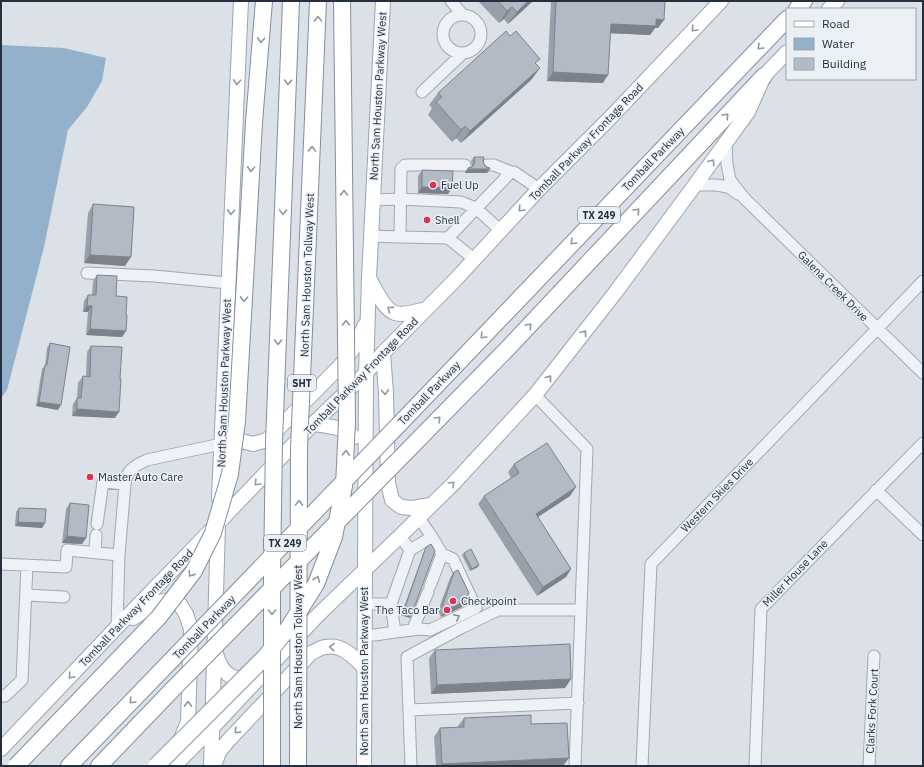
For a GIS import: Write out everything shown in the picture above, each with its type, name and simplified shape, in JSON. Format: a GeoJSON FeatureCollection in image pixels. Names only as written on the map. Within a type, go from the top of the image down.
{"type":"FeatureCollection","features":[{"type":"Feature","properties":{"kind":"highway"},"geometry":{"type":"LineString","coordinates":[[16,766],[160,617],[194,571],[213,533],[230,474],[237,421],[254,122],[264,1]]}},
{"type":"Feature","properties":{"kind":"highway","name":"SHT"},"geometry":{"type":"LineString","coordinates":[[272,766],[274,442],[291,1]]}},
{"type":"Feature","properties":{"kind":"highway","name":"North Sam Houston Tollway West"},"geometry":{"type":"LineString","coordinates":[[298,766],[299,448],[318,1]]}},
{"type":"Feature","properties":{"kind":"highway"},"geometry":{"type":"LineString","coordinates":[[156,766],[266,656],[289,627],[316,584],[334,537],[344,486],[347,422],[342,1]]}},
{"type":"Feature","properties":{"kind":"highway","name":"Tomball Parkway"},"geometry":{"type":"LineString","coordinates":[[69,766],[411,412],[786,20]]}},
{"type":"Feature","properties":{"kind":"highway","name":"Tomball Parkway"},"geometry":{"type":"LineString","coordinates":[[99,766],[510,346],[764,76]]}},
{"type":"Feature","properties":{"kind":"main road","name":"North Sam Houston Parkway West"},"geometry":{"type":"LineString","coordinates":[[211,766],[222,417],[241,1]]}},
{"type":"Feature","properties":{"kind":"main road","name":"North Sam Houston Parkway West"},"geometry":{"type":"LineString","coordinates":[[364,766],[366,373],[369,278],[383,1]]}},
{"type":"Feature","properties":{"kind":"main road","name":"Tomball Parkway Frontage Road"},"geometry":{"type":"LineString","coordinates":[[1,750],[117,627],[313,424],[366,373],[383,353],[426,310],[539,189],[610,118],[721,1]]}},
{"type":"Feature","properties":{"kind":"main road","name":"Tomball Parkway"},"geometry":{"type":"LineString","coordinates":[[764,76],[786,53]]}},
{"type":"Feature","properties":{"kind":"main road"},"geometry":{"type":"LineString","coordinates":[[174,766],[212,728],[317,616],[453,484],[535,395],[615,293],[696,185],[748,112],[764,76]]}},
{"type":"Feature","properties":{"kind":"main road"},"geometry":{"type":"LineString","coordinates":[[369,278],[381,300],[388,309],[395,313],[403,314],[426,310]]}},
{"type":"Feature","properties":{"kind":"main road"},"geometry":{"type":"LineString","coordinates":[[222,417],[228,431],[238,440],[254,444],[267,440],[341,365],[355,346],[368,319]]}},
{"type":"Feature","properties":{"kind":"main road"},"geometry":{"type":"LineString","coordinates":[[383,353],[386,393],[388,483],[392,500],[401,507],[412,508],[431,505]]}},
{"type":"Feature","properties":{"kind":"main road"},"geometry":{"type":"LineString","coordinates":[[313,424],[329,426],[352,434],[365,454]]}},
{"type":"Feature","properties":{"kind":"main road"},"geometry":{"type":"LineString","coordinates":[[117,627],[159,602],[170,600],[174,601],[178,603],[186,614],[191,629],[188,722],[176,751],[167,766]]}},
{"type":"Feature","properties":{"kind":"main road"},"geometry":{"type":"LineString","coordinates":[[214,642],[220,665],[228,675],[235,678],[248,678],[266,670]]}},
{"type":"Feature","properties":{"kind":"main road"},"geometry":{"type":"LineString","coordinates":[[214,766],[219,752],[227,742],[311,653],[325,646],[336,647],[346,651],[364,667]]}},
{"type":"Feature","properties":{"kind":"street"},"geometry":{"type":"LineString","coordinates":[[451,1],[463,15]]}},
{"type":"Feature","properties":{"kind":"street"},"geometry":{"type":"LineString","coordinates":[[463,15],[470,16],[475,20],[479,25],[481,37],[475,48],[470,52],[463,53],[457,53],[451,50],[444,40],[443,34],[447,22],[451,18],[463,15]]}},
{"type":"Feature","properties":{"kind":"street"},"geometry":{"type":"LineString","coordinates":[[422,92],[463,53]]}},
{"type":"Feature","properties":{"kind":"street","name":"Galena Creek Drive"},"geometry":{"type":"LineString","coordinates":[[726,143],[727,164],[730,180],[744,198],[923,373]]}},
{"type":"Feature","properties":{"kind":"street"},"geometry":{"type":"LineString","coordinates":[[400,237],[401,169],[405,165],[465,165]]}},
{"type":"Feature","properties":{"kind":"street"},"geometry":{"type":"LineString","coordinates":[[487,165],[494,165],[514,172],[539,189]]}},
{"type":"Feature","properties":{"kind":"street"},"geometry":{"type":"LineString","coordinates":[[448,238],[511,172]]}},
{"type":"Feature","properties":{"kind":"street","name":"Galena Creek Drive"},"geometry":{"type":"LineString","coordinates":[[696,185],[716,185],[728,187],[744,198]]}},
{"type":"Feature","properties":{"kind":"street"},"geometry":{"type":"LineString","coordinates":[[373,200],[400,199],[461,202],[476,208],[501,231]]}},
{"type":"Feature","properties":{"kind":"street"},"geometry":{"type":"LineString","coordinates":[[371,236],[448,238],[474,259]]}},
{"type":"Feature","properties":{"kind":"street"},"geometry":{"type":"LineString","coordinates":[[87,273],[154,276],[228,283]]}},
{"type":"Feature","properties":{"kind":"street","name":"Western Skies Drive"},"geometry":{"type":"LineString","coordinates":[[642,766],[651,564],[923,281]]}},
{"type":"Feature","properties":{"kind":"street"},"geometry":{"type":"LineString","coordinates":[[535,395],[587,449],[575,766]]}},
{"type":"Feature","properties":{"kind":"street","name":"Miller House Lane"},"geometry":{"type":"LineString","coordinates":[[755,766],[761,609],[923,442]]}},
{"type":"Feature","properties":{"kind":"street"},"geometry":{"type":"LineString","coordinates":[[117,627],[119,555],[125,478],[128,473],[138,464],[147,460],[221,444]]}},
{"type":"Feature","properties":{"kind":"street"},"geometry":{"type":"LineString","coordinates":[[97,524],[103,482],[124,484]]}},
{"type":"Feature","properties":{"kind":"street"},"geometry":{"type":"LineString","coordinates":[[876,490],[923,535]]}},
{"type":"Feature","properties":{"kind":"street"},"geometry":{"type":"LineString","coordinates":[[364,635],[375,635],[417,629],[430,630],[476,608],[453,559],[442,554],[419,518]]}},
{"type":"Feature","properties":{"kind":"street"},"geometry":{"type":"LineString","coordinates":[[95,553],[96,535]]}},
{"type":"Feature","properties":{"kind":"street"},"geometry":{"type":"LineString","coordinates":[[400,536],[410,550]]}},
{"type":"Feature","properties":{"kind":"street"},"geometry":{"type":"LineString","coordinates":[[394,632],[391,604],[410,550],[432,537]]}},
{"type":"Feature","properties":{"kind":"street"},"geometry":{"type":"LineString","coordinates":[[1,564],[66,567],[68,550],[119,555]]}},
{"type":"Feature","properties":{"kind":"street"},"geometry":{"type":"LineString","coordinates":[[417,629],[429,589],[442,554]]}},
{"type":"Feature","properties":{"kind":"street"},"geometry":{"type":"LineString","coordinates":[[1,696],[5,696],[22,680],[28,565]]}},
{"type":"Feature","properties":{"kind":"street"},"geometry":{"type":"LineString","coordinates":[[26,595],[64,597]]}},
{"type":"Feature","properties":{"kind":"street"},"geometry":{"type":"LineString","coordinates":[[364,604],[391,604]]}},
{"type":"Feature","properties":{"kind":"street"},"geometry":{"type":"LineString","coordinates":[[411,766],[407,657],[498,610],[581,610]]}},
{"type":"Feature","properties":{"kind":"street","name":"Clarks Fork Court"},"geometry":{"type":"LineString","coordinates":[[869,766],[874,656]]}},
{"type":"Feature","properties":{"kind":"street"},"geometry":{"type":"LineString","coordinates":[[409,710],[578,703]]}},
{"type":"Feature","properties":{"kind":"water"},"geometry":{"type":"Polygon","coordinates":[[[1,45],[64,48],[106,58],[102,81],[87,107],[68,130],[44,247],[7,390],[1,398],[1,45]]]}},
{"type":"Feature","properties":{"kind":"building"},"geometry":{"type":"Polygon","coordinates":[[[498,1],[528,1],[517,12],[512,7],[507,11],[498,1]]]}},
{"type":"Feature","properties":{"kind":"building"},"geometry":{"type":"Polygon","coordinates":[[[556,1],[665,1],[664,20],[656,19],[656,26],[611,24],[608,75],[553,72],[556,1]]]}},
{"type":"Feature","properties":{"kind":"building"},"geometry":{"type":"Polygon","coordinates":[[[506,31],[510,36],[516,31],[540,59],[535,63],[540,68],[470,131],[465,126],[461,130],[436,102],[442,97],[438,93],[506,31]]]}},
{"type":"Feature","properties":{"kind":"building"},"geometry":{"type":"Polygon","coordinates":[[[474,157],[484,157],[484,164],[490,169],[468,169],[474,164],[474,157]]]}},
{"type":"Feature","properties":{"kind":"building"},"geometry":{"type":"Polygon","coordinates":[[[422,170],[453,171],[452,188],[422,187],[422,170]]]}},
{"type":"Feature","properties":{"kind":"building"},"geometry":{"type":"Polygon","coordinates":[[[93,204],[134,207],[131,257],[90,255],[93,204]]]}},
{"type":"Feature","properties":{"kind":"building"},"geometry":{"type":"Polygon","coordinates":[[[97,275],[117,276],[116,296],[127,297],[126,331],[90,329],[92,306],[87,306],[88,295],[96,295],[97,275]]]}},
{"type":"Feature","properties":{"kind":"building"},"geometry":{"type":"Polygon","coordinates":[[[50,343],[70,347],[61,405],[39,402],[50,343]]]}},
{"type":"Feature","properties":{"kind":"building"},"geometry":{"type":"Polygon","coordinates":[[[91,346],[122,347],[119,412],[77,409],[77,398],[81,398],[83,376],[90,377],[91,346]]]}},
{"type":"Feature","properties":{"kind":"building"},"geometry":{"type":"Polygon","coordinates":[[[547,443],[576,487],[536,514],[571,569],[543,587],[484,496],[519,473],[514,464],[547,443]]]}},
{"type":"Feature","properties":{"kind":"building"},"geometry":{"type":"Polygon","coordinates":[[[70,503],[89,505],[86,538],[67,536],[70,503]]]}},
{"type":"Feature","properties":{"kind":"building"},"geometry":{"type":"Polygon","coordinates":[[[19,508],[46,509],[45,523],[18,522],[19,508]]]}},
{"type":"Feature","properties":{"kind":"building","name":"Checkpoint"},"geometry":{"type":"Polygon","coordinates":[[[431,544],[435,551],[411,616],[403,613],[426,547],[431,544]]]}},
{"type":"Feature","properties":{"kind":"building"},"geometry":{"type":"Polygon","coordinates":[[[471,549],[479,565],[472,569],[464,553],[471,549]]]}},
{"type":"Feature","properties":{"kind":"building","name":"Checkpoint"},"geometry":{"type":"Polygon","coordinates":[[[458,570],[469,593],[466,601],[446,610],[443,604],[454,572],[458,570]]]}},
{"type":"Feature","properties":{"kind":"building"},"geometry":{"type":"Polygon","coordinates":[[[570,644],[571,679],[437,685],[435,650],[570,644]]]}},
{"type":"Feature","properties":{"kind":"building"},"geometry":{"type":"Polygon","coordinates":[[[531,715],[531,724],[567,723],[569,758],[442,764],[440,728],[464,727],[464,718],[531,715]]]}},
{"type":"Feature","properties":{"kind":"place","name":"Fuel Up"},"geometry":{"type":"Point","coordinates":[433,185]}},
{"type":"Feature","properties":{"kind":"place","name":"Shell"},"geometry":{"type":"Point","coordinates":[427,220]}},
{"type":"Feature","properties":{"kind":"place","name":"Master Auto Care"},"geometry":{"type":"Point","coordinates":[90,477]}},
{"type":"Feature","properties":{"kind":"place","name":"Checkpoint"},"geometry":{"type":"Point","coordinates":[453,601]}},
{"type":"Feature","properties":{"kind":"place","name":"The Taco Bar"},"geometry":{"type":"Point","coordinates":[447,610]}}]}
